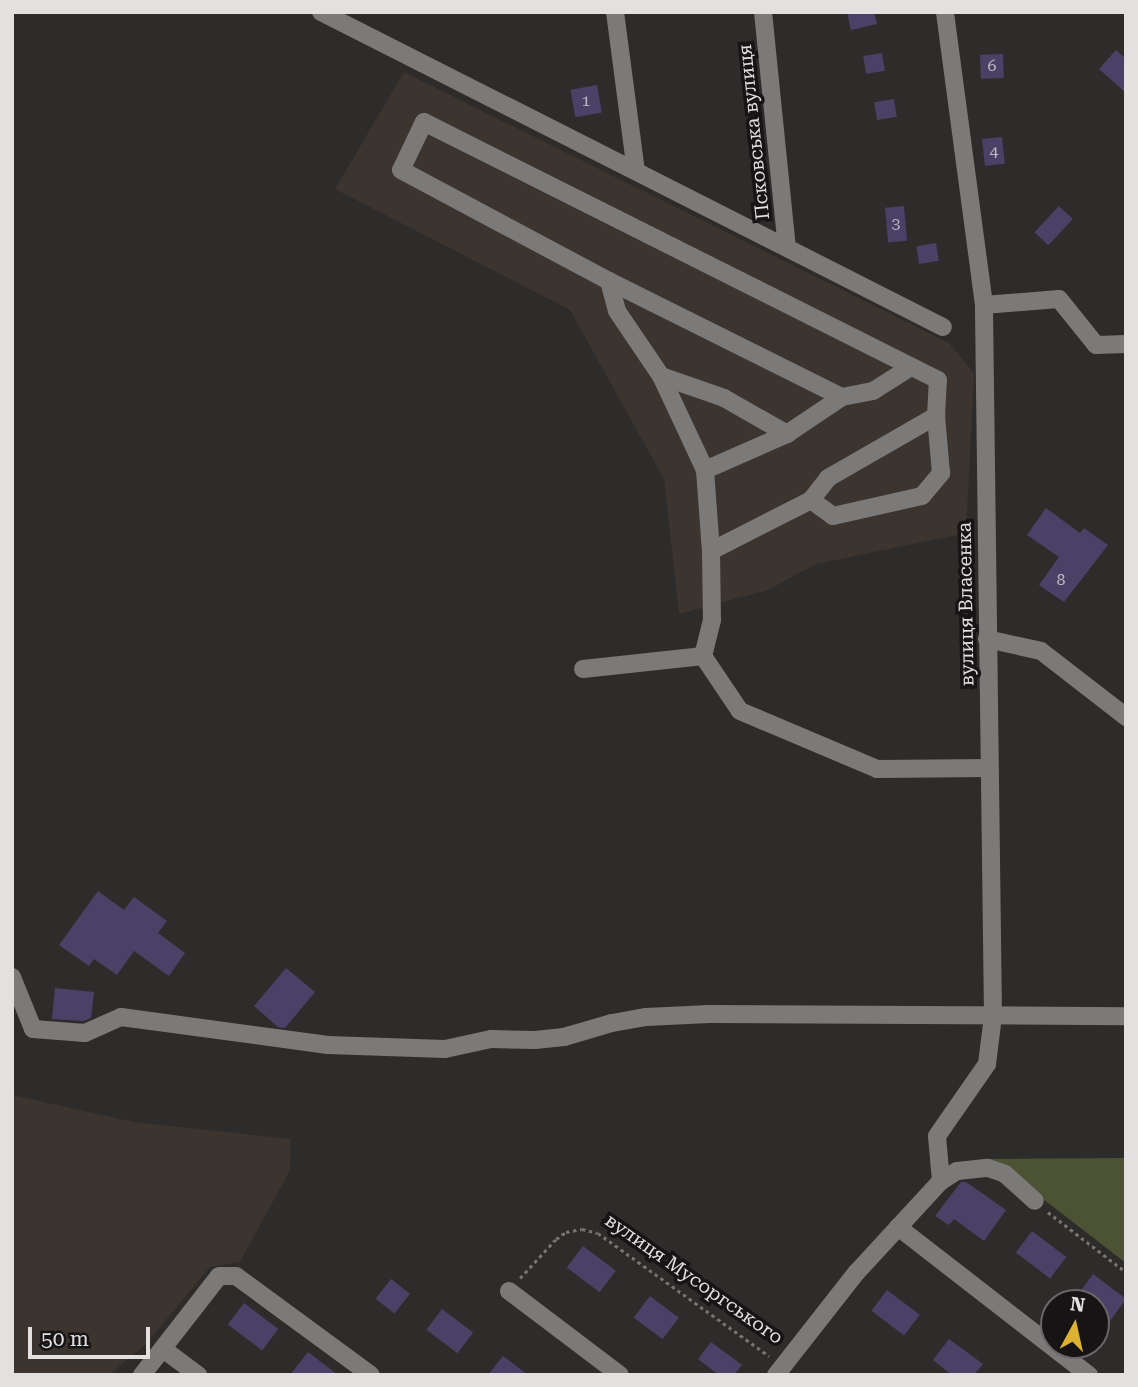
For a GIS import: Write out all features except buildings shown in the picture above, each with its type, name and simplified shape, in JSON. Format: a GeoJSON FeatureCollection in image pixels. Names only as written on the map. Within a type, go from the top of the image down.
{"type":"FeatureCollection","features":[{"type":"Feature","properties":{"kind":"street"},"geometry":{"type":"LineString","coordinates":[[321,12],[345,18],[636,171],[943,327]]}},
{"type":"Feature","properties":{"kind":"street"},"geometry":{"type":"LineString","coordinates":[[615,12],[636,171]]}},
{"type":"Feature","properties":{"kind":"street","name":"Псковська вулиця"},"geometry":{"type":"LineString","coordinates":[[763,12],[787,248]]}},
{"type":"Feature","properties":{"kind":"street","name":"вулиця Власенка"},"geometry":{"type":"LineString","coordinates":[[941,1181],[936,1136],[986,1064],[993,1016],[984,305],[945,12]]}},
{"type":"Feature","properties":{"kind":"street"},"geometry":{"type":"LineString","coordinates":[[811,500],[833,516],[922,496],[941,473],[936,416],[938,380],[424,122],[401,170],[609,281],[842,397]]}},
{"type":"Feature","properties":{"kind":"street"},"geometry":{"type":"LineString","coordinates":[[609,281],[617,311],[661,376],[705,470],[711,551],[712,620],[704,656],[740,712],[877,769],[989,768]]}},
{"type":"Feature","properties":{"kind":"street"},"geometry":{"type":"LineString","coordinates":[[984,305],[1059,299],[1096,345],[1126,345]]}},
{"type":"Feature","properties":{"kind":"street"},"geometry":{"type":"LineString","coordinates":[[705,470],[787,435],[842,397],[873,391],[911,367]]}},
{"type":"Feature","properties":{"kind":"street"},"geometry":{"type":"LineString","coordinates":[[661,376],[724,398],[787,435]]}},
{"type":"Feature","properties":{"kind":"street"},"geometry":{"type":"LineString","coordinates":[[711,551],[811,500],[828,478],[936,416]]}},
{"type":"Feature","properties":{"kind":"street"},"geometry":{"type":"LineString","coordinates":[[987,639],[1041,651],[1126,717]]}},
{"type":"Feature","properties":{"kind":"street"},"geometry":{"type":"LineString","coordinates":[[583,669],[704,656]]}},
{"type":"Feature","properties":{"kind":"street"},"geometry":{"type":"LineString","coordinates":[[12,977],[33,1029],[85,1033],[121,1017],[328,1045],[446,1049],[491,1039],[564,1037],[612,1023],[684,1015],[1126,1016]]}},
{"type":"Feature","properties":{"kind":"street"},"geometry":{"type":"LineString","coordinates":[[779,1371],[856,1273],[941,1181],[957,1171],[988,1168],[1005,1174],[1035,1201]]}},
{"type":"Feature","properties":{"kind":"street"},"geometry":{"type":"LineString","coordinates":[[898,1227],[1089,1375]]}},
{"type":"Feature","properties":{"kind":"street"},"geometry":{"type":"LineString","coordinates":[[142,1375],[219,1276],[236,1276],[255,1287],[372,1375]]}},
{"type":"Feature","properties":{"kind":"street"},"geometry":{"type":"LineString","coordinates":[[509,1291],[620,1375]]}},
{"type":"Feature","properties":{"kind":"street"},"geometry":{"type":"LineString","coordinates":[[163,1349],[198,1375]]}},
{"type":"Feature","properties":{"kind":"path"},"geometry":{"type":"LineString","coordinates":[[1035,1201],[1126,1272]]}},
{"type":"Feature","properties":{"kind":"path","name":"вулиця Мусоргського"},"geometry":{"type":"LineString","coordinates":[[509,1291],[555,1238],[566,1232],[582,1229],[598,1233],[779,1371]]}},
{"type":"Feature","properties":{"kind":"shaded area"},"geometry":{"type":"Polygon","coordinates":[[[404,72],[949,343],[974,374],[966,533],[816,564],[768,590],[679,614],[664,479],[570,310],[335,189],[404,72]]]}},
{"type":"Feature","properties":{"kind":"shaded area"},"geometry":{"type":"Polygon","coordinates":[[[12,1095],[134,1122],[291,1139],[290,1170],[240,1262],[210,1267],[145,1345],[109,1375],[12,1375],[12,1095]]]}},
{"type":"Feature","properties":{"kind":"green space"},"geometry":{"type":"Polygon","coordinates":[[[1126,1158],[1126,1263],[991,1159],[1126,1158]]]}}]}
